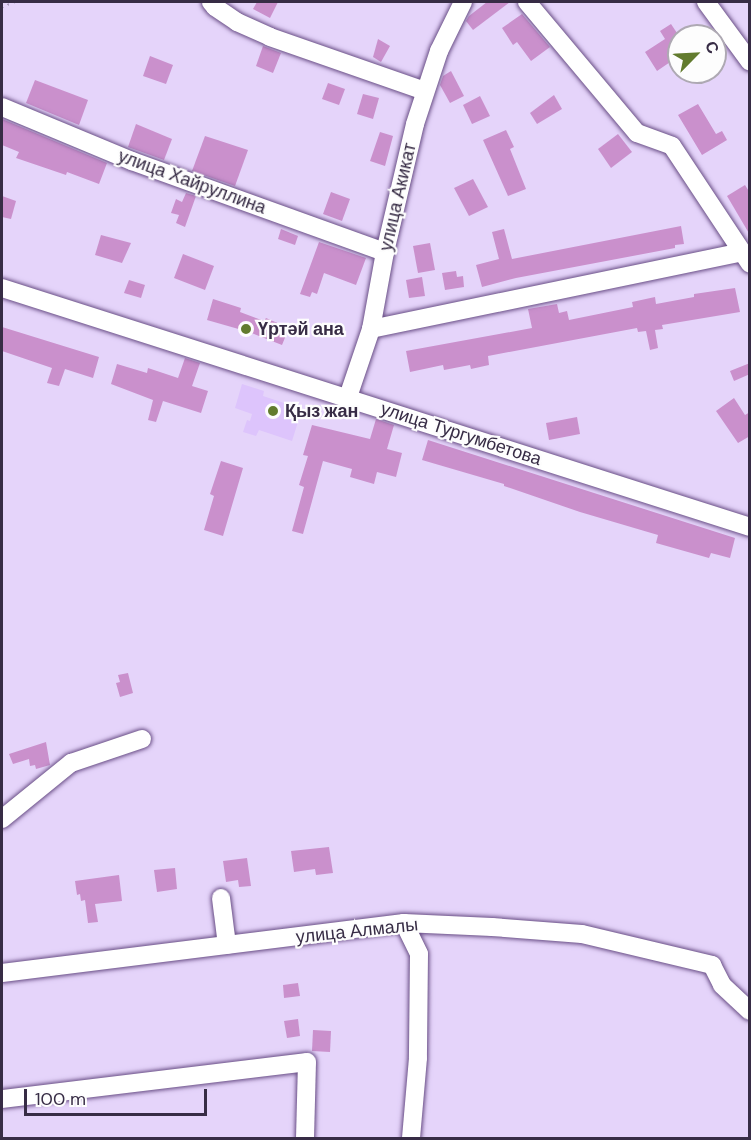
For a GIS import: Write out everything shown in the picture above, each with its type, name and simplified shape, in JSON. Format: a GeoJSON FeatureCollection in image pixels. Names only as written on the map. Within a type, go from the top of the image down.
{"type":"FeatureCollection","features":[{"type":"Feature","properties":{"kind":"street"},"geometry":{"type":"LineString","coordinates":[[211,2],[237,22],[270,37],[425,92]]}},
{"type":"Feature","properties":{"kind":"street","name":"улица Акикат"},"geometry":{"type":"LineString","coordinates":[[348,397],[371,329],[386,252],[425,92],[439,51],[463,2]]}},
{"type":"Feature","properties":{"kind":"street"},"geometry":{"type":"LineString","coordinates":[[371,329],[746,258],[672,146],[637,133],[527,2]]}},
{"type":"Feature","properties":{"kind":"street"},"geometry":{"type":"LineString","coordinates":[[706,2],[750,62]]}},
{"type":"Feature","properties":{"kind":"street","name":"улица Хайруллина"},"geometry":{"type":"LineString","coordinates":[[2,106],[132,161],[386,252]]}},
{"type":"Feature","properties":{"kind":"street","name":"улица Тургумбетова"},"geometry":{"type":"LineString","coordinates":[[2,288],[750,527]]}},
{"type":"Feature","properties":{"kind":"street"},"geometry":{"type":"LineString","coordinates":[[2,819],[71,763],[142,739]]}},
{"type":"Feature","properties":{"kind":"street"},"geometry":{"type":"LineString","coordinates":[[221,898],[227,945]]}},
{"type":"Feature","properties":{"kind":"street"},"geometry":{"type":"LineString","coordinates":[[404,923],[419,954],[418,1058],[411,1138]]}},
{"type":"Feature","properties":{"kind":"street","name":"улица Алмалы"},"geometry":{"type":"LineString","coordinates":[[2,973],[404,923],[582,934],[712,965],[722,985],[750,1011]]}},
{"type":"Feature","properties":{"kind":"street"},"geometry":{"type":"LineString","coordinates":[[2,1099],[307,1062],[305,1138]]}},
{"type":"Feature","properties":{"kind":"path"},"geometry":{"type":"LineString","coordinates":[[2,7],[15,2]]}},
{"type":"Feature","properties":{"kind":"shaded area","name":"Қыз жан"},"geometry":{"type":"Polygon","coordinates":[[[242,384],[264,391],[263,396],[302,409],[292,441],[259,430],[256,436],[243,432],[252,414],[235,408],[242,384]]]}},
{"type":"Feature","properties":{"kind":"building"},"geometry":{"type":"Polygon","coordinates":[[[257,2],[278,2],[270,18],[253,9],[257,2]]]}},
{"type":"Feature","properties":{"kind":"building"},"geometry":{"type":"Polygon","coordinates":[[[487,2],[510,2],[473,30],[466,21],[487,2]]]}},
{"type":"Feature","properties":{"kind":"building"},"geometry":{"type":"Polygon","coordinates":[[[522,14],[550,47],[531,61],[517,42],[513,45],[502,28],[522,14]]]}},
{"type":"Feature","properties":{"kind":"building"},"geometry":{"type":"Polygon","coordinates":[[[667,27],[667,64],[657,71],[645,52],[665,39],[660,31],[667,27]]]}},
{"type":"Feature","properties":{"kind":"building"},"geometry":{"type":"Polygon","coordinates":[[[378,39],[390,46],[381,62],[373,57],[378,39]]]}},
{"type":"Feature","properties":{"kind":"building"},"geometry":{"type":"Polygon","coordinates":[[[263,46],[281,53],[273,73],[256,66],[263,46]]]}},
{"type":"Feature","properties":{"kind":"building"},"geometry":{"type":"Polygon","coordinates":[[[150,56],[173,65],[166,84],[143,76],[150,56]]]}},
{"type":"Feature","properties":{"kind":"building"},"geometry":{"type":"Polygon","coordinates":[[[451,71],[464,96],[450,103],[440,85],[443,76],[451,71]]]}},
{"type":"Feature","properties":{"kind":"building"},"geometry":{"type":"Polygon","coordinates":[[[35,80],[88,100],[79,125],[26,103],[35,80]]]}},
{"type":"Feature","properties":{"kind":"building"},"geometry":{"type":"Polygon","coordinates":[[[328,83],[345,89],[339,105],[322,99],[328,83]]]}},
{"type":"Feature","properties":{"kind":"building"},"geometry":{"type":"Polygon","coordinates":[[[363,94],[379,98],[373,119],[357,114],[363,94]]]}},
{"type":"Feature","properties":{"kind":"building"},"geometry":{"type":"Polygon","coordinates":[[[554,95],[562,109],[537,124],[530,113],[554,95]]]}},
{"type":"Feature","properties":{"kind":"building"},"geometry":{"type":"Polygon","coordinates":[[[480,96],[490,116],[472,124],[463,105],[480,96]]]}},
{"type":"Feature","properties":{"kind":"building"},"geometry":{"type":"Polygon","coordinates":[[[698,104],[716,134],[722,131],[727,140],[702,155],[678,115],[698,104]]]}},
{"type":"Feature","properties":{"kind":"building"},"geometry":{"type":"Polygon","coordinates":[[[2,119],[107,163],[99,184],[67,172],[66,175],[16,158],[19,152],[2,145],[2,119]]]}},
{"type":"Feature","properties":{"kind":"building"},"geometry":{"type":"Polygon","coordinates":[[[136,124],[172,139],[164,160],[128,147],[136,124]]]}},
{"type":"Feature","properties":{"kind":"building"},"geometry":{"type":"Polygon","coordinates":[[[506,130],[514,147],[510,149],[526,189],[508,196],[483,140],[506,130]]]}},
{"type":"Feature","properties":{"kind":"building"},"geometry":{"type":"Polygon","coordinates":[[[380,132],[393,136],[385,166],[370,161],[380,132]]]}},
{"type":"Feature","properties":{"kind":"building"},"geometry":{"type":"Polygon","coordinates":[[[618,134],[632,152],[611,168],[598,149],[618,134]]]}},
{"type":"Feature","properties":{"kind":"building"},"geometry":{"type":"Polygon","coordinates":[[[205,136],[248,150],[235,186],[192,171],[205,136]]]}},
{"type":"Feature","properties":{"kind":"building"},"geometry":{"type":"Polygon","coordinates":[[[473,179],[488,207],[469,216],[454,188],[473,179]]]}},
{"type":"Feature","properties":{"kind":"building"},"geometry":{"type":"Polygon","coordinates":[[[745,185],[750,193],[750,235],[727,196],[745,185]]]}},
{"type":"Feature","properties":{"kind":"building"},"geometry":{"type":"Polygon","coordinates":[[[331,192],[350,199],[342,221],[323,214],[331,192]]]}},
{"type":"Feature","properties":{"kind":"building"},"geometry":{"type":"Polygon","coordinates":[[[186,193],[196,196],[185,227],[176,223],[179,215],[171,213],[176,199],[182,202],[186,193]]]}},
{"type":"Feature","properties":{"kind":"building"},"geometry":{"type":"Polygon","coordinates":[[[2,196],[16,201],[11,219],[2,217],[2,196]]]}},
{"type":"Feature","properties":{"kind":"building"},"geometry":{"type":"Polygon","coordinates":[[[681,226],[684,244],[675,245],[675,248],[516,278],[482,287],[476,265],[499,259],[492,232],[504,229],[512,259],[681,226]]]}},
{"type":"Feature","properties":{"kind":"building"},"geometry":{"type":"Polygon","coordinates":[[[281,229],[298,236],[295,245],[278,239],[281,229]]]}},
{"type":"Feature","properties":{"kind":"building"},"geometry":{"type":"Polygon","coordinates":[[[101,235],[131,243],[122,263],[95,255],[101,235]]]}},
{"type":"Feature","properties":{"kind":"building"},"geometry":{"type":"Polygon","coordinates":[[[319,242],[366,258],[356,285],[324,273],[317,294],[312,292],[310,297],[300,294],[319,242]]]}},
{"type":"Feature","properties":{"kind":"building"},"geometry":{"type":"Polygon","coordinates":[[[430,243],[435,270],[418,273],[413,246],[430,243]]]}},
{"type":"Feature","properties":{"kind":"building"},"geometry":{"type":"Polygon","coordinates":[[[183,254],[214,266],[205,290],[174,278],[183,254]]]}},
{"type":"Feature","properties":{"kind":"building"},"geometry":{"type":"Polygon","coordinates":[[[456,271],[457,277],[463,276],[464,287],[445,290],[442,273],[456,271]]]}},
{"type":"Feature","properties":{"kind":"building"},"geometry":{"type":"Polygon","coordinates":[[[422,277],[425,296],[409,298],[406,280],[422,277]]]}},
{"type":"Feature","properties":{"kind":"building"},"geometry":{"type":"Polygon","coordinates":[[[129,280],[145,285],[141,298],[124,293],[129,280]]]}},
{"type":"Feature","properties":{"kind":"building"},"geometry":{"type":"Polygon","coordinates":[[[735,288],[740,312],[662,325],[663,329],[655,330],[658,348],[650,350],[646,331],[638,332],[637,328],[488,356],[489,365],[471,369],[470,365],[444,370],[443,365],[410,372],[406,351],[532,328],[528,309],[557,304],[559,313],[567,311],[569,320],[633,307],[632,302],[655,297],[656,304],[694,297],[694,294],[735,288]]]}},
{"type":"Feature","properties":{"kind":"building"},"geometry":{"type":"Polygon","coordinates":[[[213,299],[241,308],[240,312],[264,321],[266,318],[289,328],[282,345],[249,332],[207,320],[213,299]]]}},
{"type":"Feature","properties":{"kind":"building"},"geometry":{"type":"Polygon","coordinates":[[[2,327],[99,357],[93,378],[65,369],[59,386],[47,383],[52,368],[2,351],[2,327]]]}},
{"type":"Feature","properties":{"kind":"building"},"geometry":{"type":"Polygon","coordinates":[[[185,358],[200,363],[192,386],[208,391],[201,413],[163,401],[156,422],[148,420],[153,400],[111,384],[117,364],[147,373],[148,368],[178,378],[185,358]]]}},
{"type":"Feature","properties":{"kind":"building"},"geometry":{"type":"Polygon","coordinates":[[[750,363],[750,374],[734,381],[730,371],[750,363]]]}},
{"type":"Feature","properties":{"kind":"building"},"geometry":{"type":"Polygon","coordinates":[[[734,398],[745,415],[750,412],[750,436],[738,443],[716,411],[734,398]]]}},
{"type":"Feature","properties":{"kind":"building"},"geometry":{"type":"Polygon","coordinates":[[[577,417],[580,434],[549,440],[546,423],[577,417]]]}},
{"type":"Feature","properties":{"kind":"building"},"geometry":{"type":"Polygon","coordinates":[[[376,419],[394,425],[387,449],[402,453],[396,477],[377,472],[374,484],[350,477],[352,469],[323,461],[303,534],[292,531],[304,487],[299,485],[308,456],[303,455],[312,425],[370,439],[376,419]]]}},
{"type":"Feature","properties":{"kind":"building"},"geometry":{"type":"Polygon","coordinates":[[[428,440],[735,538],[730,558],[711,553],[709,558],[656,543],[658,535],[580,512],[504,486],[504,484],[422,460],[428,440]]]}},
{"type":"Feature","properties":{"kind":"building"},"geometry":{"type":"Polygon","coordinates":[[[221,461],[243,468],[223,536],[204,530],[214,496],[210,494],[221,461]]]}},
{"type":"Feature","properties":{"kind":"building"},"geometry":{"type":"Polygon","coordinates":[[[128,673],[133,693],[120,697],[116,683],[120,682],[118,675],[128,673]]]}},
{"type":"Feature","properties":{"kind":"building"},"geometry":{"type":"Polygon","coordinates":[[[46,742],[50,765],[36,769],[35,765],[30,766],[29,759],[13,764],[9,754],[46,742]]]}},
{"type":"Feature","properties":{"kind":"building"},"geometry":{"type":"Polygon","coordinates":[[[329,847],[333,873],[316,875],[315,869],[294,872],[291,851],[329,847]]]}},
{"type":"Feature","properties":{"kind":"building"},"geometry":{"type":"Polygon","coordinates":[[[247,858],[251,886],[239,887],[238,880],[226,882],[223,861],[247,858]]]}},
{"type":"Feature","properties":{"kind":"building"},"geometry":{"type":"Polygon","coordinates":[[[175,868],[177,889],[157,892],[154,870],[175,868]]]}},
{"type":"Feature","properties":{"kind":"building"},"geometry":{"type":"Polygon","coordinates":[[[119,875],[122,901],[95,904],[98,922],[88,923],[85,900],[81,901],[80,894],[77,895],[75,881],[119,875]]]}},
{"type":"Feature","properties":{"kind":"building"},"geometry":{"type":"Polygon","coordinates":[[[298,983],[300,996],[284,998],[283,985],[298,983]]]}},
{"type":"Feature","properties":{"kind":"building"},"geometry":{"type":"Polygon","coordinates":[[[298,1019],[300,1036],[287,1038],[284,1021],[298,1019]]]}},
{"type":"Feature","properties":{"kind":"building"},"geometry":{"type":"Polygon","coordinates":[[[313,1030],[331,1031],[330,1052],[312,1051],[313,1030]]]}},
{"type":"Feature","properties":{"kind":"place","name":"Үртәй ана"},"geometry":{"type":"Point","coordinates":[246,329]}},
{"type":"Feature","properties":{"kind":"place","name":"Қыз жан"},"geometry":{"type":"Point","coordinates":[273,411]}}]}
